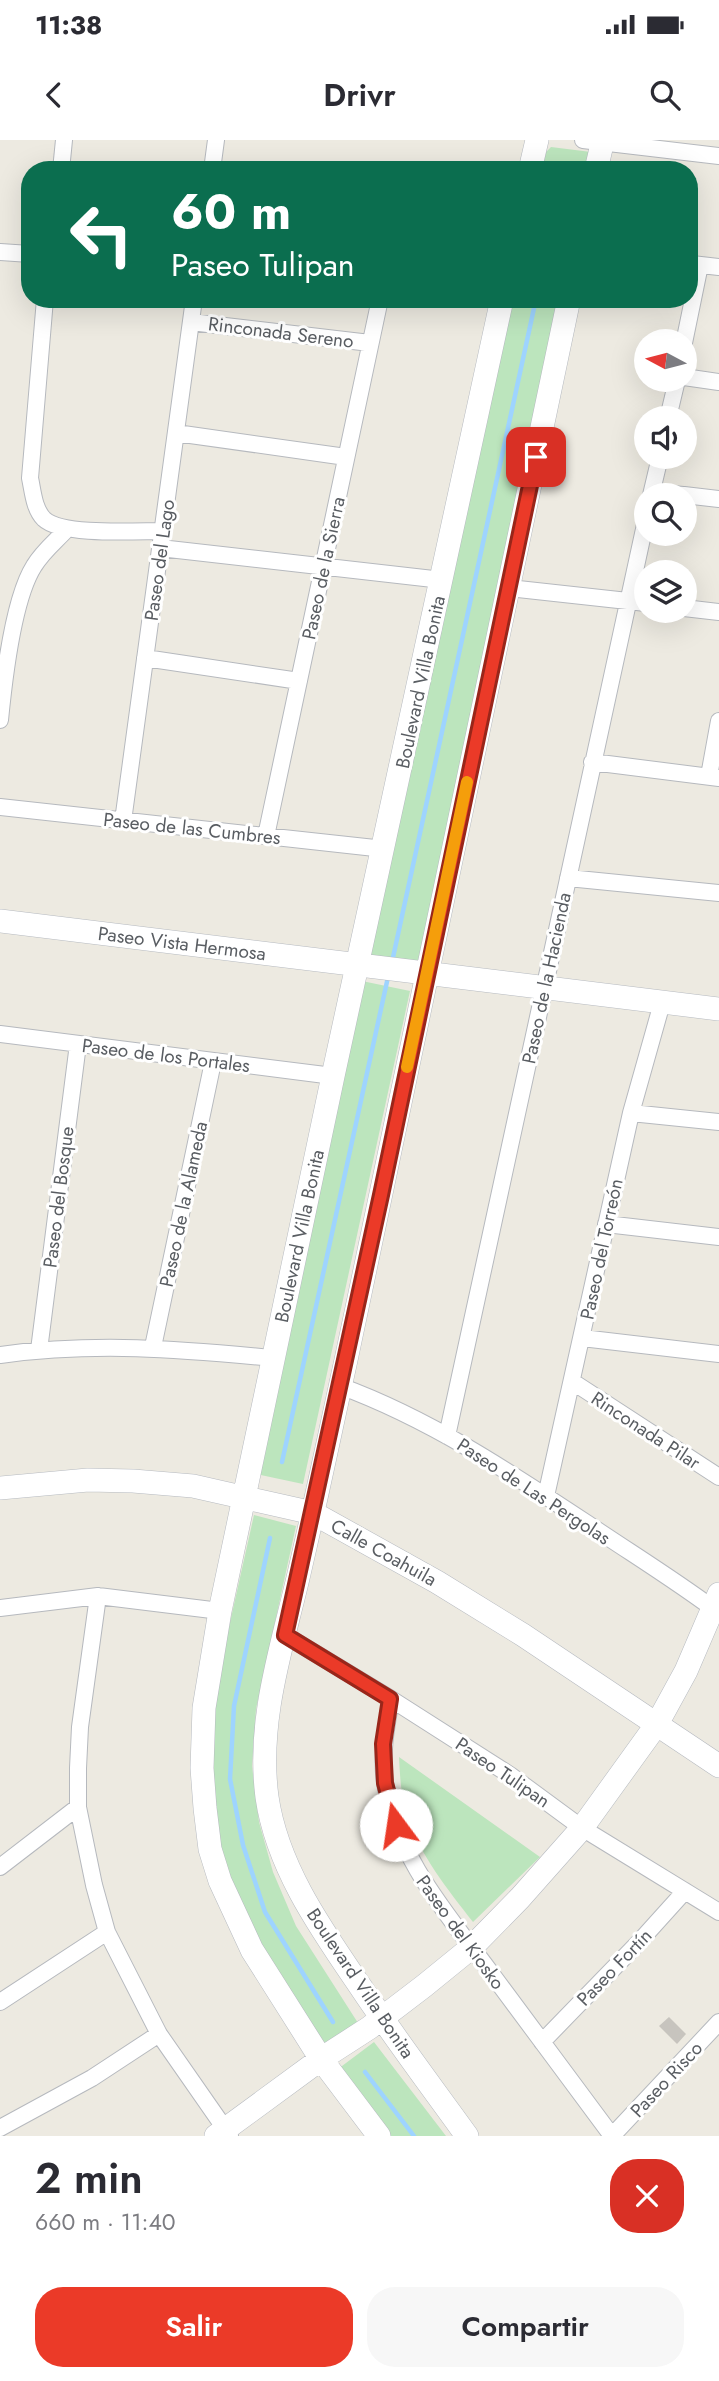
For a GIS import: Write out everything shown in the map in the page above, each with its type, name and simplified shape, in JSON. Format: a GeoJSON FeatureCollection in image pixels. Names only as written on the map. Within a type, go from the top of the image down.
{"type":"FeatureCollection","features":[{"type":"Feature","properties":{"kind":"street"},"geometry":{"type":"LineString","coordinates":[[62,161],[64,140]]}},
{"type":"Feature","properties":{"kind":"street"},"geometry":{"type":"LineString","coordinates":[[213,161],[216,140]]}},
{"type":"Feature","properties":{"kind":"street"},"geometry":{"type":"LineString","coordinates":[[532,161],[537,140]]}},
{"type":"Feature","properties":{"kind":"street"},"geometry":{"type":"LineString","coordinates":[[596,161],[596,141],[710,150]]}},
{"type":"Feature","properties":{"kind":"street"},"geometry":{"type":"LineString","coordinates":[[0,253],[21,254]]}},
{"type":"Feature","properties":{"kind":"street"},"geometry":{"type":"LineString","coordinates":[[698,265],[719,267]]}},
{"type":"Feature","properties":{"kind":"street"},"geometry":{"type":"LineString","coordinates":[[44,308],[30,478],[42,517],[52,525],[67,529],[163,531]]}},
{"type":"Feature","properties":{"kind":"street","name":"Paseo del Lago"},"geometry":{"type":"LineString","coordinates":[[124,821],[193,308]]}},
{"type":"Feature","properties":{"kind":"street","name":"Paseo de la Sierra"},"geometry":{"type":"LineString","coordinates":[[267,836],[378,308]]}},
{"type":"Feature","properties":{"kind":"street","name":"Boulevard Villa Bonita"},"geometry":{"type":"LineString","coordinates":[[379,2136],[327,2055],[252,1950],[220,1881],[210,1849],[202,1738],[204,1708],[220,1611],[249,1497],[274,1358],[333,1076],[360,965],[500,308]]}},
{"type":"Feature","properties":{"kind":"street","name":"Boulevard Villa Bonita"},"geometry":{"type":"LineString","coordinates":[[467,2136],[375,2023],[289,1869],[273,1823],[264,1763],[265,1730],[308,1512],[340,1386],[423,973],[509,588],[567,308]]}},
{"type":"Feature","properties":{"kind":"street"},"geometry":{"type":"LineString","coordinates":[[686,329],[689,308]]}},
{"type":"Feature","properties":{"kind":"street","name":"Rinconada Sereno"},"geometry":{"type":"LineString","coordinates":[[191,322],[370,343]]}},
{"type":"Feature","properties":{"kind":"street"},"geometry":{"type":"LineString","coordinates":[[697,379],[719,382]]}},
{"type":"Feature","properties":{"kind":"street"},"geometry":{"type":"LineString","coordinates":[[176,433],[346,457]]}},
{"type":"Feature","properties":{"kind":"street"},"geometry":{"type":"LineString","coordinates":[[697,496],[719,499]]}},
{"type":"Feature","properties":{"kind":"street"},"geometry":{"type":"LineString","coordinates":[[0,720],[22,594],[32,569],[43,552],[67,529]]}},
{"type":"Feature","properties":{"kind":"street","name":"Paseo de la Hacienda"},"geometry":{"type":"LineString","coordinates":[[447,1436],[640,546]]}},
{"type":"Feature","properties":{"kind":"street"},"geometry":{"type":"LineString","coordinates":[[160,548],[442,580]]}},
{"type":"Feature","properties":{"kind":"street"},"geometry":{"type":"LineString","coordinates":[[509,588],[634,602]]}},
{"type":"Feature","properties":{"kind":"street"},"geometry":{"type":"LineString","coordinates":[[697,609],[719,612]]}},
{"type":"Feature","properties":{"kind":"street"},"geometry":{"type":"LineString","coordinates":[[145,658],[299,681]]}},
{"type":"Feature","properties":{"kind":"street"},"geometry":{"type":"LineString","coordinates":[[592,762],[714,777],[719,721]]}},
{"type":"Feature","properties":{"kind":"street","name":"Paseo de las Cumbres"},"geometry":{"type":"LineString","coordinates":[[0,807],[384,849]]}},
{"type":"Feature","properties":{"kind":"street"},"geometry":{"type":"LineString","coordinates":[[568,878],[719,893]]}},
{"type":"Feature","properties":{"kind":"street","name":"Paseo Vista Hermosa"},"geometry":{"type":"LineString","coordinates":[[0,921],[423,973]]}},
{"type":"Feature","properties":{"kind":"street"},"geometry":{"type":"LineString","coordinates":[[423,973],[719,1009]]}},
{"type":"Feature","properties":{"kind":"street","name":"Paseo del Torreón"},"geometry":{"type":"LineString","coordinates":[[546,1496],[631,1113],[662,1003]]}},
{"type":"Feature","properties":{"kind":"street","name":"Paseo de los Portales"},"geometry":{"type":"LineString","coordinates":[[0,1034],[333,1076]]}},
{"type":"Feature","properties":{"kind":"street","name":"Paseo del Bosque"},"geometry":{"type":"LineString","coordinates":[[39,1350],[78,1044]]}},
{"type":"Feature","properties":{"kind":"street","name":"Paseo de la Alameda"},"geometry":{"type":"LineString","coordinates":[[153,1347],[213,1062]]}},
{"type":"Feature","properties":{"kind":"street"},"geometry":{"type":"LineString","coordinates":[[631,1113],[719,1122]]}},
{"type":"Feature","properties":{"kind":"street"},"geometry":{"type":"LineString","coordinates":[[606,1224],[719,1237]]}},
{"type":"Feature","properties":{"kind":"street"},"geometry":{"type":"LineString","coordinates":[[582,1338],[719,1354]]}},
{"type":"Feature","properties":{"kind":"street"},"geometry":{"type":"LineString","coordinates":[[0,1355],[39,1350],[153,1347],[274,1358]]}},
{"type":"Feature","properties":{"kind":"street","name":"Rinconada Pilar"},"geometry":{"type":"LineString","coordinates":[[573,1382],[719,1477]]}},
{"type":"Feature","properties":{"kind":"street","name":"Paseo de Las Pergolas"},"geometry":{"type":"LineString","coordinates":[[340,1386],[418,1418],[546,1496],[717,1606]]}},
{"type":"Feature","properties":{"kind":"street","name":"Calle Coahuila"},"geometry":{"type":"LineString","coordinates":[[0,1488],[88,1480],[134,1481],[193,1486],[308,1512],[437,1582],[523,1634],[719,1766]]}},
{"type":"Feature","properties":{"kind":"street"},"geometry":{"type":"LineString","coordinates":[[97,1596],[80,1727],[78,1807],[94,1885],[107,1932],[159,2034],[224,2134],[327,2055],[375,2023],[472,1947],[520,1898],[582,1828],[657,1724],[717,1606]]}},
{"type":"Feature","properties":{"kind":"street"},"geometry":{"type":"LineString","coordinates":[[0,1608],[97,1596],[220,1611]]}},
{"type":"Feature","properties":{"kind":"street","name":"Paseo Tulipan"},"geometry":{"type":"LineString","coordinates":[[285,1635],[510,1776],[582,1828],[719,1912]]}},
{"type":"Feature","properties":{"kind":"street","name":"Paseo del Kiosko"},"geometry":{"type":"LineString","coordinates":[[390,1699],[383,1744],[385,1783],[396,1825],[414,1866],[612,2136]]}},
{"type":"Feature","properties":{"kind":"street"},"geometry":{"type":"LineString","coordinates":[[0,1867],[78,1807]]}},
{"type":"Feature","properties":{"kind":"street","name":"Paseo Fortín"},"geometry":{"type":"LineString","coordinates":[[542,2042],[685,1891]]}},
{"type":"Feature","properties":{"kind":"street"},"geometry":{"type":"LineString","coordinates":[[0,2002],[107,1932]]}},
{"type":"Feature","properties":{"kind":"street","name":"Paseo Risco"},"geometry":{"type":"LineString","coordinates":[[612,2136],[719,2022]]}},
{"type":"Feature","properties":{"kind":"street"},"geometry":{"type":"LineString","coordinates":[[0,2128],[82,2084],[159,2034]]}},
{"type":"Feature","properties":{"kind":"green space"},"geometry":{"type":"Polygon","coordinates":[[[551,147],[591,152],[590,161],[544,161],[546,152],[551,147]]]}},
{"type":"Feature","properties":{"kind":"green space"},"geometry":{"type":"Polygon","coordinates":[[[510,308],[559,308],[419,962],[367,957],[510,308]]]}},
{"type":"Feature","properties":{"kind":"green space"},"geometry":{"type":"Polygon","coordinates":[[[362,981],[410,991],[303,1484],[256,1474],[362,981]]]}},
{"type":"Feature","properties":{"kind":"green space"},"geometry":{"type":"Polygon","coordinates":[[[254,1515],[296,1526],[256,1709],[252,1766],[259,1822],[273,1872],[296,1926],[358,2023],[325,2049],[246,1920],[220,1850],[209,1779],[214,1694],[254,1515]]]}},
{"type":"Feature","properties":{"kind":"green space"},"geometry":{"type":"Polygon","coordinates":[[[399,1757],[540,1857],[473,1922],[419,1845],[403,1802],[399,1757]]]}},
{"type":"Feature","properties":{"kind":"green space"},"geometry":{"type":"Polygon","coordinates":[[[374,2042],[446,2136],[384,2136],[334,2072],[374,2042]]]}},
{"type":"Feature","properties":{"kind":"building"},"geometry":{"type":"Polygon","coordinates":[[[669,2017],[686,2034],[677,2044],[659,2026],[669,2017]]]}},
{"type":"Feature","properties":{"kind":"waterway"},"geometry":{"type":"LineString","coordinates":[[392,962],[534,308]]}},
{"type":"Feature","properties":{"kind":"waterway"},"geometry":{"type":"LineString","coordinates":[[282,1462],[388,977]]}},
{"type":"Feature","properties":{"kind":"waterway"},"geometry":{"type":"LineString","coordinates":[[270,1538],[234,1706],[230,1779],[243,1845],[265,1912],[333,2022]]}},
{"type":"Feature","properties":{"kind":"waterway"},"geometry":{"type":"LineString","coordinates":[[365,2072],[414,2136]]}},
{"type":"Feature","properties":{"kind":"slow traffic"},"geometry":{"type":"LineString","coordinates":[[407,1067],[467,782]]}},
{"type":"Feature","properties":{"kind":"route"},"geometry":{"type":"LineString","coordinates":[[396,1825],[385,1783],[383,1744],[390,1699],[285,1635],[381,1195],[536,457]]}}]}
